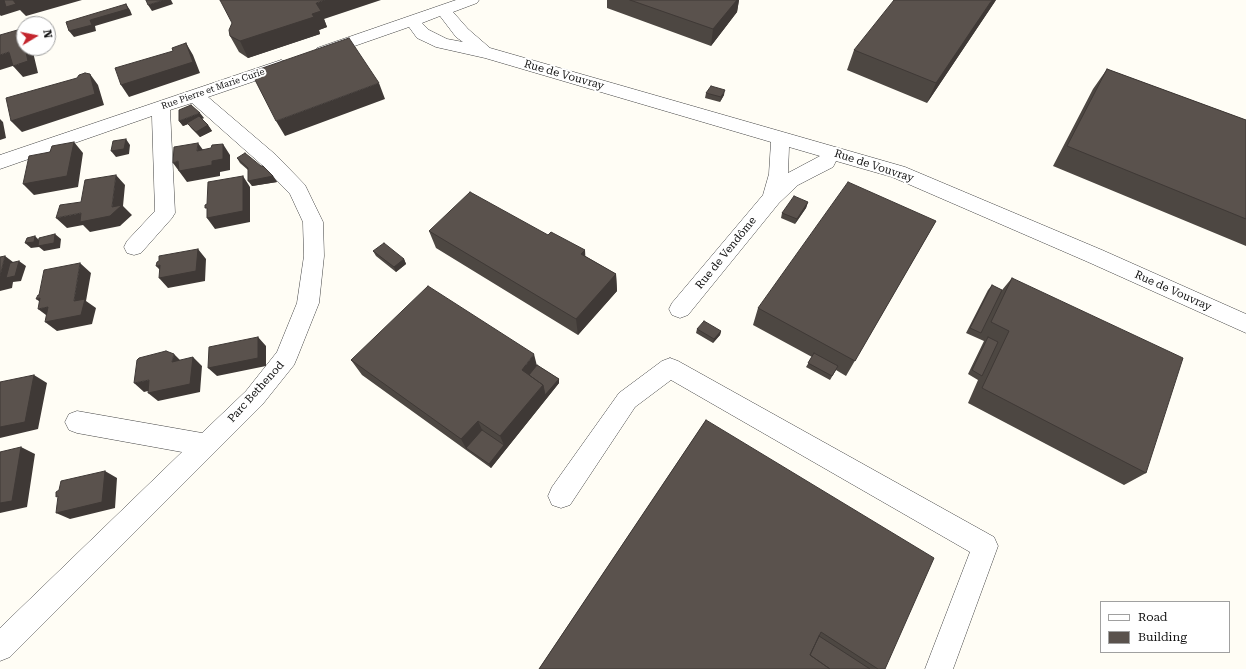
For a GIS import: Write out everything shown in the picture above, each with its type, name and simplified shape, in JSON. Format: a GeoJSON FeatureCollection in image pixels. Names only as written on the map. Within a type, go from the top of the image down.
{"type":"FeatureCollection","features":[{"type":"Feature","properties":{"kind":"street","name":"Rue Pierre et Marie Curie"},"geometry":{"type":"LineString","coordinates":[[0,162],[471,0]]}},
{"type":"Feature","properties":{"kind":"street","name":"Rue de Vouvray"},"geometry":{"type":"LineString","coordinates":[[443,10],[462,33],[487,53]]}},
{"type":"Feature","properties":{"kind":"street","name":"Rue de Vouvray"},"geometry":{"type":"LineString","coordinates":[[412,21],[423,34],[442,43],[487,53],[898,172],[1096,256],[1246,324]]}},
{"type":"Feature","properties":{"kind":"street","name":"Parc Bethenod"},"geometry":{"type":"LineString","coordinates":[[0,648],[254,398],[286,358],[308,303],[314,256],[313,222],[298,190],[269,160],[194,95]]}},
{"type":"Feature","properties":{"kind":"street"},"geometry":{"type":"LineString","coordinates":[[134,247],[164,213],[161,106]]}},
{"type":"Feature","properties":{"kind":"street","name":"Rue de Vendôme"},"geometry":{"type":"LineString","coordinates":[[772,198],[778,174],[781,138]]}},
{"type":"Feature","properties":{"kind":"street","name":"Rue de Vendôme"},"geometry":{"type":"LineString","coordinates":[[680,309],[772,198],[791,180],[826,162],[831,152]]}},
{"type":"Feature","properties":{"kind":"street"},"geometry":{"type":"LineString","coordinates":[[561,496],[627,400],[670,368],[985,546],[939,669]]}},
{"type":"Feature","properties":{"kind":"street"},"geometry":{"type":"LineString","coordinates":[[77,422],[207,445]]}},
{"type":"Feature","properties":{"kind":"building"},"geometry":{"type":"Polygon","coordinates":[[[4,0],[13,0],[16,4],[6,7],[4,0]]]}},
{"type":"Feature","properties":{"kind":"building"},"geometry":{"type":"Polygon","coordinates":[[[146,0],[164,0],[148,5],[146,0]]]}},
{"type":"Feature","properties":{"kind":"building"},"geometry":{"type":"Polygon","coordinates":[[[220,0],[325,0],[316,3],[321,11],[312,14],[314,17],[240,41],[230,36],[229,30],[232,23],[220,0]]]}},
{"type":"Feature","properties":{"kind":"building"},"geometry":{"type":"Polygon","coordinates":[[[630,0],[737,0],[713,29],[630,0]]]}},
{"type":"Feature","properties":{"kind":"building"},"geometry":{"type":"Polygon","coordinates":[[[894,0],[992,0],[936,83],[854,50],[894,0]]]}},
{"type":"Feature","properties":{"kind":"building"},"geometry":{"type":"Polygon","coordinates":[[[126,4],[128,9],[90,20],[92,25],[69,31],[66,22],[126,4]]]}},
{"type":"Feature","properties":{"kind":"building"},"geometry":{"type":"Polygon","coordinates":[[[16,30],[16,56],[27,56],[28,61],[13,66],[9,52],[0,55],[0,35],[16,30]]]}},
{"type":"Feature","properties":{"kind":"building"},"geometry":{"type":"Polygon","coordinates":[[[349,38],[379,83],[276,121],[251,72],[349,38]]]}},
{"type":"Feature","properties":{"kind":"building"},"geometry":{"type":"Polygon","coordinates":[[[186,43],[193,62],[121,85],[115,68],[173,51],[172,48],[186,43]]]}},
{"type":"Feature","properties":{"kind":"building"},"geometry":{"type":"Polygon","coordinates":[[[1107,69],[1246,120],[1246,219],[1067,146],[1107,69]]]}},
{"type":"Feature","properties":{"kind":"building"},"geometry":{"type":"Polygon","coordinates":[[[85,73],[90,74],[95,94],[11,121],[6,98],[77,78],[79,75],[85,73]]]}},
{"type":"Feature","properties":{"kind":"building"},"geometry":{"type":"Polygon","coordinates":[[[711,86],[725,90],[721,97],[706,93],[711,86]]]}},
{"type":"Feature","properties":{"kind":"building"},"geometry":{"type":"Polygon","coordinates":[[[191,105],[200,113],[179,121],[179,110],[191,105]]]}},
{"type":"Feature","properties":{"kind":"building"},"geometry":{"type":"Polygon","coordinates":[[[199,116],[208,125],[196,132],[187,123],[199,116]]]}},
{"type":"Feature","properties":{"kind":"building"},"geometry":{"type":"Polygon","coordinates":[[[126,139],[124,149],[111,151],[113,141],[126,139]]]}},
{"type":"Feature","properties":{"kind":"building"},"geometry":{"type":"Polygon","coordinates":[[[74,142],[67,176],[23,184],[29,156],[50,152],[52,146],[74,142]]]}},
{"type":"Feature","properties":{"kind":"building"},"geometry":{"type":"Polygon","coordinates":[[[198,143],[197,151],[211,148],[212,145],[223,144],[223,159],[212,161],[212,165],[179,171],[178,161],[173,163],[174,147],[198,143]]]}},
{"type":"Feature","properties":{"kind":"building"},"geometry":{"type":"Polygon","coordinates":[[[245,153],[263,166],[273,176],[248,181],[248,168],[237,158],[245,153]]]}},
{"type":"Feature","properties":{"kind":"building"},"geometry":{"type":"Polygon","coordinates":[[[116,175],[112,207],[122,205],[110,216],[80,222],[81,213],[56,218],[60,205],[81,202],[85,180],[116,175]]]}},
{"type":"Feature","properties":{"kind":"building"},"geometry":{"type":"Polygon","coordinates":[[[243,176],[243,211],[207,218],[207,208],[205,208],[205,205],[207,204],[208,182],[243,176]]]}},
{"type":"Feature","properties":{"kind":"building"},"geometry":{"type":"Polygon","coordinates":[[[848,182],[936,221],[855,361],[758,308],[848,182]]]}},
{"type":"Feature","properties":{"kind":"building"},"geometry":{"type":"Polygon","coordinates":[[[470,192],[548,235],[551,232],[585,250],[581,254],[616,274],[576,319],[429,231],[470,192]]]}},
{"type":"Feature","properties":{"kind":"building"},"geometry":{"type":"Polygon","coordinates":[[[794,196],[808,202],[797,219],[782,213],[794,196]]]}},
{"type":"Feature","properties":{"kind":"building"},"geometry":{"type":"Polygon","coordinates":[[[55,234],[54,243],[38,246],[39,238],[55,234]]]}},
{"type":"Feature","properties":{"kind":"building"},"geometry":{"type":"Polygon","coordinates":[[[35,236],[34,242],[25,243],[27,238],[35,236]]]}},
{"type":"Feature","properties":{"kind":"building"},"geometry":{"type":"Polygon","coordinates":[[[384,243],[404,259],[394,267],[373,251],[384,243]]]}},
{"type":"Feature","properties":{"kind":"building"},"geometry":{"type":"Polygon","coordinates":[[[198,249],[196,271],[159,278],[160,265],[156,266],[157,262],[159,261],[159,256],[198,249]]]}},
{"type":"Feature","properties":{"kind":"building"},"geometry":{"type":"Polygon","coordinates":[[[5,256],[0,276],[0,257],[5,256]]]}},
{"type":"Feature","properties":{"kind":"building"},"geometry":{"type":"Polygon","coordinates":[[[19,261],[15,276],[6,278],[10,263],[19,261]]]}},
{"type":"Feature","properties":{"kind":"building"},"geometry":{"type":"Polygon","coordinates":[[[80,263],[74,301],[85,299],[81,315],[45,322],[48,307],[38,309],[40,298],[36,299],[39,295],[44,270],[80,263]]]}},
{"type":"Feature","properties":{"kind":"building"},"geometry":{"type":"Polygon","coordinates":[[[1012,278],[1183,358],[1146,473],[982,388],[1009,331],[991,322],[1012,278]]]}},
{"type":"Feature","properties":{"kind":"building"},"geometry":{"type":"Polygon","coordinates":[[[992,285],[1002,290],[981,333],[970,328],[992,285]]]}},
{"type":"Feature","properties":{"kind":"building"},"geometry":{"type":"Polygon","coordinates":[[[428,286],[534,354],[522,370],[543,385],[500,436],[478,421],[461,439],[351,360],[428,286]]]}},
{"type":"Feature","properties":{"kind":"building"},"geometry":{"type":"Polygon","coordinates":[[[704,321],[721,331],[714,339],[697,329],[704,321]]]}},
{"type":"Feature","properties":{"kind":"building"},"geometry":{"type":"Polygon","coordinates":[[[258,337],[258,358],[208,368],[209,347],[258,337]]]}},
{"type":"Feature","properties":{"kind":"building"},"geometry":{"type":"Polygon","coordinates":[[[988,337],[998,342],[982,376],[972,370],[988,337]]]}},
{"type":"Feature","properties":{"kind":"building"},"geometry":{"type":"Polygon","coordinates":[[[166,351],[174,354],[172,362],[193,357],[190,384],[148,393],[149,380],[134,383],[137,360],[139,358],[166,351]]]}},
{"type":"Feature","properties":{"kind":"building"},"geometry":{"type":"Polygon","coordinates":[[[814,353],[838,366],[832,376],[808,363],[814,353]]]}},
{"type":"Feature","properties":{"kind":"building"},"geometry":{"type":"Polygon","coordinates":[[[537,365],[559,379],[545,395],[543,385],[529,375],[537,365]]]}},
{"type":"Feature","properties":{"kind":"building"},"geometry":{"type":"Polygon","coordinates":[[[34,375],[25,422],[0,427],[0,382],[34,375]]]}},
{"type":"Feature","properties":{"kind":"building"},"geometry":{"type":"Polygon","coordinates":[[[706,420],[934,558],[885,669],[878,669],[821,632],[810,655],[830,669],[539,669],[706,420]]]}},
{"type":"Feature","properties":{"kind":"building"},"geometry":{"type":"Polygon","coordinates":[[[482,430],[504,445],[489,464],[466,448],[482,430]]]}},
{"type":"Feature","properties":{"kind":"building"},"geometry":{"type":"Polygon","coordinates":[[[21,447],[12,501],[0,503],[0,452],[21,447]]]}},
{"type":"Feature","properties":{"kind":"building"},"geometry":{"type":"Polygon","coordinates":[[[105,471],[102,502],[56,513],[58,496],[56,497],[56,492],[59,490],[61,481],[105,471]]]}},
{"type":"Feature","properties":{"kind":"building"},"geometry":{"type":"Polygon","coordinates":[[[819,636],[870,669],[830,669],[810,655],[819,636]]]}}]}
